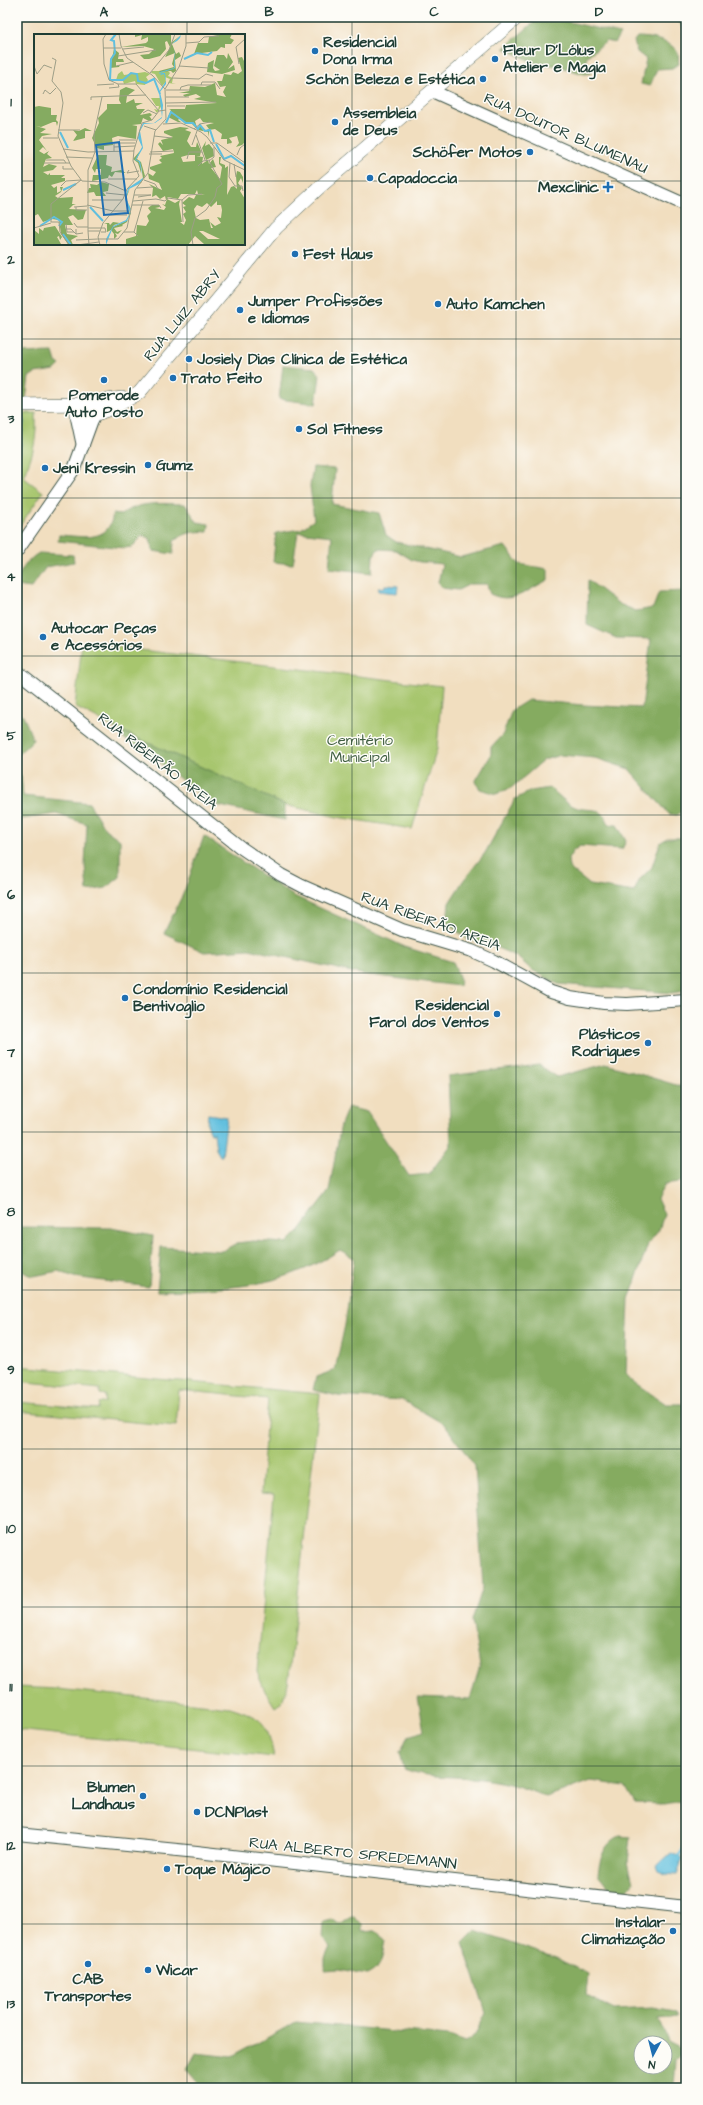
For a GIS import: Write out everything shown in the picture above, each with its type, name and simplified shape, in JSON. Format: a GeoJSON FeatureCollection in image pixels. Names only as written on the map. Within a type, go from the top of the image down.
{"type":"FeatureCollection","features":[{"type":"Feature","properties":{"kind":"main road","name":"RUA LUIZ ABRY"},"geometry":{"type":"LineString","coordinates":[[93,416],[114,408],[139,393],[276,228],[518,17]]}},
{"type":"Feature","properties":{"kind":"main road"},"geometry":{"type":"LineString","coordinates":[[80,410],[139,393]]}},
{"type":"Feature","properties":{"kind":"main road"},"geometry":{"type":"LineString","coordinates":[[20,405],[41,405],[80,410],[93,408],[93,416]]}},
{"type":"Feature","properties":{"kind":"street","name":"RUA DOUTOR BLUMENAU"},"geometry":{"type":"LineString","coordinates":[[432,91],[686,205]]}},
{"type":"Feature","properties":{"kind":"street"},"geometry":{"type":"LineString","coordinates":[[80,410],[83,446]]}},
{"type":"Feature","properties":{"kind":"street"},"geometry":{"type":"LineString","coordinates":[[17,551],[69,478],[83,446],[93,416]]}},
{"type":"Feature","properties":{"kind":"street","name":"RUA RIBEIRÃO AREIA"},"geometry":{"type":"LineString","coordinates":[[17,671],[240,847],[280,875],[302,886],[402,930],[472,951],[552,992],[570,998],[604,1004],[686,1000]]}},
{"type":"Feature","properties":{"kind":"street","name":"RUA ALBERTO SPREDEMANN"},"geometry":{"type":"LineString","coordinates":[[17,1834],[235,1856],[686,1907]]}},
{"type":"Feature","properties":{"kind":"green space"},"geometry":{"type":"Polygon","coordinates":[[[540,17],[549,17],[620,34],[614,43],[607,41],[587,56],[586,61],[592,67],[591,73],[584,74],[558,66],[535,63],[504,48],[540,17]]]}},
{"type":"Feature","properties":{"kind":"green space"},"geometry":{"type":"Polygon","coordinates":[[[630,17],[676,17],[636,20],[630,17]]]}},
{"type":"Feature","properties":{"kind":"green space"},"geometry":{"type":"Polygon","coordinates":[[[676,17],[686,17],[686,32],[676,17]]]}},
{"type":"Feature","properties":{"kind":"green space"},"geometry":{"type":"Polygon","coordinates":[[[637,37],[654,39],[666,43],[672,46],[678,54],[679,64],[672,68],[657,69],[650,86],[641,84],[646,59],[637,52],[634,41],[637,37]]]}},
{"type":"Feature","properties":{"kind":"green space"},"geometry":{"type":"Polygon","coordinates":[[[53,352],[56,362],[60,365],[55,370],[35,373],[29,377],[26,399],[19,401],[17,390],[17,353],[53,352]]]}},
{"type":"Feature","properties":{"kind":"green space"},"geometry":{"type":"Polygon","coordinates":[[[283,365],[314,368],[320,375],[316,404],[279,399],[283,365]]]}},
{"type":"Feature","properties":{"kind":"green space"},"geometry":{"type":"Polygon","coordinates":[[[22,413],[36,413],[34,446],[30,461],[23,477],[43,492],[17,530],[17,471],[24,422],[22,413]]]}},
{"type":"Feature","properties":{"kind":"green space"},"geometry":{"type":"Polygon","coordinates":[[[313,467],[335,469],[332,504],[379,513],[386,535],[396,542],[461,557],[505,546],[519,564],[548,569],[548,580],[520,595],[506,598],[490,594],[487,584],[470,584],[458,590],[442,588],[438,583],[442,564],[412,560],[396,550],[378,549],[373,556],[372,573],[329,568],[332,536],[298,532],[293,564],[273,562],[276,533],[301,529],[314,520],[310,486],[313,467]]]}},
{"type":"Feature","properties":{"kind":"green space"},"geometry":{"type":"Polygon","coordinates":[[[152,504],[185,504],[197,522],[209,524],[208,532],[190,533],[178,538],[174,541],[173,554],[153,551],[150,538],[142,536],[132,547],[124,548],[58,541],[59,535],[85,537],[100,534],[106,530],[110,524],[113,514],[121,515],[136,507],[152,504]]]}},
{"type":"Feature","properties":{"kind":"green space"},"geometry":{"type":"Polygon","coordinates":[[[39,553],[73,555],[74,562],[46,567],[31,588],[17,586],[17,581],[21,571],[31,559],[39,553]]]}},
{"type":"Feature","properties":{"kind":"green space"},"geometry":{"type":"Polygon","coordinates":[[[588,580],[619,604],[636,611],[653,608],[659,592],[686,591],[686,809],[677,815],[669,814],[629,769],[595,758],[560,755],[544,760],[511,788],[496,794],[480,789],[475,782],[491,755],[491,747],[503,734],[512,710],[528,700],[642,708],[651,639],[616,638],[587,625],[588,580]]]}},
{"type":"Feature","properties":{"kind":"green space","name":"Cemitério Municipal"},"geometry":{"type":"Polygon","coordinates":[[[82,643],[442,686],[437,749],[412,829],[337,817],[285,805],[113,727],[75,707],[82,643]]]}},
{"type":"Feature","properties":{"kind":"green space"},"geometry":{"type":"Polygon","coordinates":[[[17,715],[23,715],[33,740],[17,755],[17,715]]]}},
{"type":"Feature","properties":{"kind":"green space"},"geometry":{"type":"Polygon","coordinates":[[[113,727],[285,805],[285,820],[211,804],[147,752],[123,738],[113,727]]]}},
{"type":"Feature","properties":{"kind":"green space"},"geometry":{"type":"Polygon","coordinates":[[[17,770],[21,776],[23,796],[89,803],[105,829],[120,840],[120,877],[106,888],[87,891],[85,865],[87,824],[56,814],[22,819],[17,815],[17,770]]]}},
{"type":"Feature","properties":{"kind":"green space"},"geometry":{"type":"Polygon","coordinates":[[[550,788],[570,805],[603,813],[609,825],[617,825],[626,841],[622,849],[580,846],[573,851],[568,859],[569,868],[590,885],[634,892],[640,879],[652,867],[660,843],[667,838],[686,838],[686,991],[671,993],[558,984],[532,970],[517,957],[509,953],[493,946],[467,939],[447,923],[449,903],[463,881],[485,853],[515,799],[531,791],[550,788]]]}},
{"type":"Feature","properties":{"kind":"green space"},"geometry":{"type":"Polygon","coordinates":[[[204,836],[292,895],[405,947],[453,962],[460,979],[459,986],[361,974],[249,949],[204,952],[164,933],[184,892],[204,836]]]}},
{"type":"Feature","properties":{"kind":"green space"},"geometry":{"type":"Polygon","coordinates":[[[606,1064],[686,1088],[686,1181],[665,1184],[657,1199],[664,1214],[659,1230],[648,1244],[629,1300],[626,1374],[632,1381],[666,1404],[686,1404],[686,1800],[665,1804],[635,1803],[625,1786],[591,1781],[546,1797],[519,1787],[490,1780],[421,1774],[404,1769],[400,1752],[408,1736],[424,1731],[418,1697],[470,1699],[480,1666],[472,1620],[483,1587],[475,1466],[444,1424],[402,1400],[338,1396],[313,1390],[316,1377],[335,1370],[345,1325],[354,1258],[340,1250],[295,1273],[274,1280],[230,1287],[157,1291],[161,1247],[222,1251],[237,1243],[253,1241],[287,1243],[301,1229],[329,1191],[341,1124],[348,1107],[367,1112],[409,1176],[429,1174],[451,1145],[448,1076],[539,1065],[557,1077],[606,1064]]]}},
{"type":"Feature","properties":{"kind":"green space"},"geometry":{"type":"Polygon","coordinates":[[[17,1227],[111,1228],[153,1236],[149,1287],[74,1277],[58,1271],[34,1276],[27,1274],[17,1268],[17,1227]]]}},
{"type":"Feature","properties":{"kind":"green space"},"geometry":{"type":"Polygon","coordinates":[[[17,1366],[320,1394],[288,1684],[282,1702],[275,1707],[265,1691],[257,1672],[274,1494],[261,1493],[268,1399],[179,1390],[176,1426],[17,1411],[17,1402],[98,1409],[99,1403],[105,1403],[106,1395],[100,1394],[100,1389],[17,1381],[17,1366]]]}},
{"type":"Feature","properties":{"kind":"green space"},"geometry":{"type":"Polygon","coordinates":[[[17,1687],[57,1689],[230,1707],[257,1718],[262,1723],[269,1736],[274,1757],[17,1730],[17,1687]]]}},
{"type":"Feature","properties":{"kind":"green space"},"geometry":{"type":"Polygon","coordinates":[[[620,1836],[631,1837],[628,1862],[633,1883],[626,1892],[611,1890],[598,1874],[600,1862],[604,1852],[610,1843],[620,1836]]]}},
{"type":"Feature","properties":{"kind":"green space"},"geometry":{"type":"Polygon","coordinates":[[[353,1916],[362,1925],[362,1931],[376,1930],[385,1941],[379,1965],[367,1975],[339,1970],[325,1971],[325,1958],[330,1947],[323,1939],[324,1921],[332,1919],[340,1925],[353,1916]]]}},
{"type":"Feature","properties":{"kind":"green space"},"geometry":{"type":"Polygon","coordinates":[[[475,1931],[556,1958],[588,1974],[586,1995],[614,2010],[653,2008],[675,2012],[677,2017],[659,2019],[666,2035],[633,2035],[633,2075],[673,2075],[673,2044],[685,2050],[675,2060],[673,2088],[203,2088],[187,2069],[196,2053],[232,2057],[296,2022],[448,2036],[465,2042],[475,2035],[486,2012],[463,1943],[475,1931]]]}},
{"type":"Feature","properties":{"kind":"water"},"geometry":{"type":"Polygon","coordinates":[[[17,390],[24,422],[17,471],[17,390]]]}},
{"type":"Feature","properties":{"kind":"water"},"geometry":{"type":"Polygon","coordinates":[[[385,585],[398,586],[397,593],[378,591],[379,587],[384,588],[385,585]]]}},
{"type":"Feature","properties":{"kind":"water"},"geometry":{"type":"Polygon","coordinates":[[[208,1114],[227,1117],[222,1156],[220,1156],[216,1149],[214,1133],[211,1133],[207,1124],[208,1114]]]}},
{"type":"Feature","properties":{"kind":"water"},"geometry":{"type":"Polygon","coordinates":[[[671,1853],[683,1858],[677,1875],[664,1874],[659,1871],[657,1866],[671,1853]]]}},
{"type":"Feature","properties":{"kind":"waterway"},"geometry":{"type":"LineString","coordinates":[[679,1856],[686,1845]]}},
{"type":"Feature","properties":{"kind":"place","name":"Residencial Dona Irma"},"geometry":{"type":"Point","coordinates":[315,51]}},
{"type":"Feature","properties":{"kind":"place","name":"Fleur D'Lólus Atelier e Magia"},"geometry":{"type":"Point","coordinates":[495,59]}},
{"type":"Feature","properties":{"kind":"place","name":"Schön Beleza e Estética"},"geometry":{"type":"Point","coordinates":[483,79]}},
{"type":"Feature","properties":{"kind":"place","name":"Assembleia de Deus"},"geometry":{"type":"Point","coordinates":[335,122]}},
{"type":"Feature","properties":{"kind":"place","name":"Schöfer Motos"},"geometry":{"type":"Point","coordinates":[530,152]}},
{"type":"Feature","properties":{"kind":"place","name":"Capadoccia"},"geometry":{"type":"Point","coordinates":[370,178]}},
{"type":"Feature","properties":{"kind":"place","name":"Mexclinic"},"geometry":{"type":"Point","coordinates":[608,187]}},
{"type":"Feature","properties":{"kind":"place","name":"Fest Haus"},"geometry":{"type":"Point","coordinates":[295,254]}},
{"type":"Feature","properties":{"kind":"place","name":"Auto Kamchen"},"geometry":{"type":"Point","coordinates":[438,304]}},
{"type":"Feature","properties":{"kind":"place","name":"Jumper Profissões e Idiomas"},"geometry":{"type":"Point","coordinates":[240,310]}},
{"type":"Feature","properties":{"kind":"place","name":"Josiely Dias Clínica de Estética"},"geometry":{"type":"Point","coordinates":[189,359]}},
{"type":"Feature","properties":{"kind":"place","name":"Trato Feito"},"geometry":{"type":"Point","coordinates":[173,378]}},
{"type":"Feature","properties":{"kind":"place","name":"Pomerode Auto Posto"},"geometry":{"type":"Point","coordinates":[104,380]}},
{"type":"Feature","properties":{"kind":"place","name":"Sol Fitness"},"geometry":{"type":"Point","coordinates":[299,429]}},
{"type":"Feature","properties":{"kind":"place","name":"Gumz"},"geometry":{"type":"Point","coordinates":[148,465]}},
{"type":"Feature","properties":{"kind":"place","name":"Jeni Kressin"},"geometry":{"type":"Point","coordinates":[45,468]}},
{"type":"Feature","properties":{"kind":"place","name":"Autocar Peças e Acessórios"},"geometry":{"type":"Point","coordinates":[43,637]}},
{"type":"Feature","properties":{"kind":"place","name":"Condomínio Residencial Bentivoglio"},"geometry":{"type":"Point","coordinates":[125,998]}},
{"type":"Feature","properties":{"kind":"place","name":"Residencial Farol dos Ventos"},"geometry":{"type":"Point","coordinates":[497,1014]}},
{"type":"Feature","properties":{"kind":"place","name":"Plásticos Rodrigues"},"geometry":{"type":"Point","coordinates":[648,1043]}},
{"type":"Feature","properties":{"kind":"place","name":"Blumen Landhaus"},"geometry":{"type":"Point","coordinates":[143,1796]}},
{"type":"Feature","properties":{"kind":"place","name":"DCNPlast"},"geometry":{"type":"Point","coordinates":[197,1812]}},
{"type":"Feature","properties":{"kind":"place","name":"Toque Mágico"},"geometry":{"type":"Point","coordinates":[167,1869]}},
{"type":"Feature","properties":{"kind":"place","name":"Instalar Climatização"},"geometry":{"type":"Point","coordinates":[673,1931]}},
{"type":"Feature","properties":{"kind":"place","name":"CAB Transportes"},"geometry":{"type":"Point","coordinates":[88,1964]}},
{"type":"Feature","properties":{"kind":"place","name":"Wicar"},"geometry":{"type":"Point","coordinates":[148,1970]}}]}
